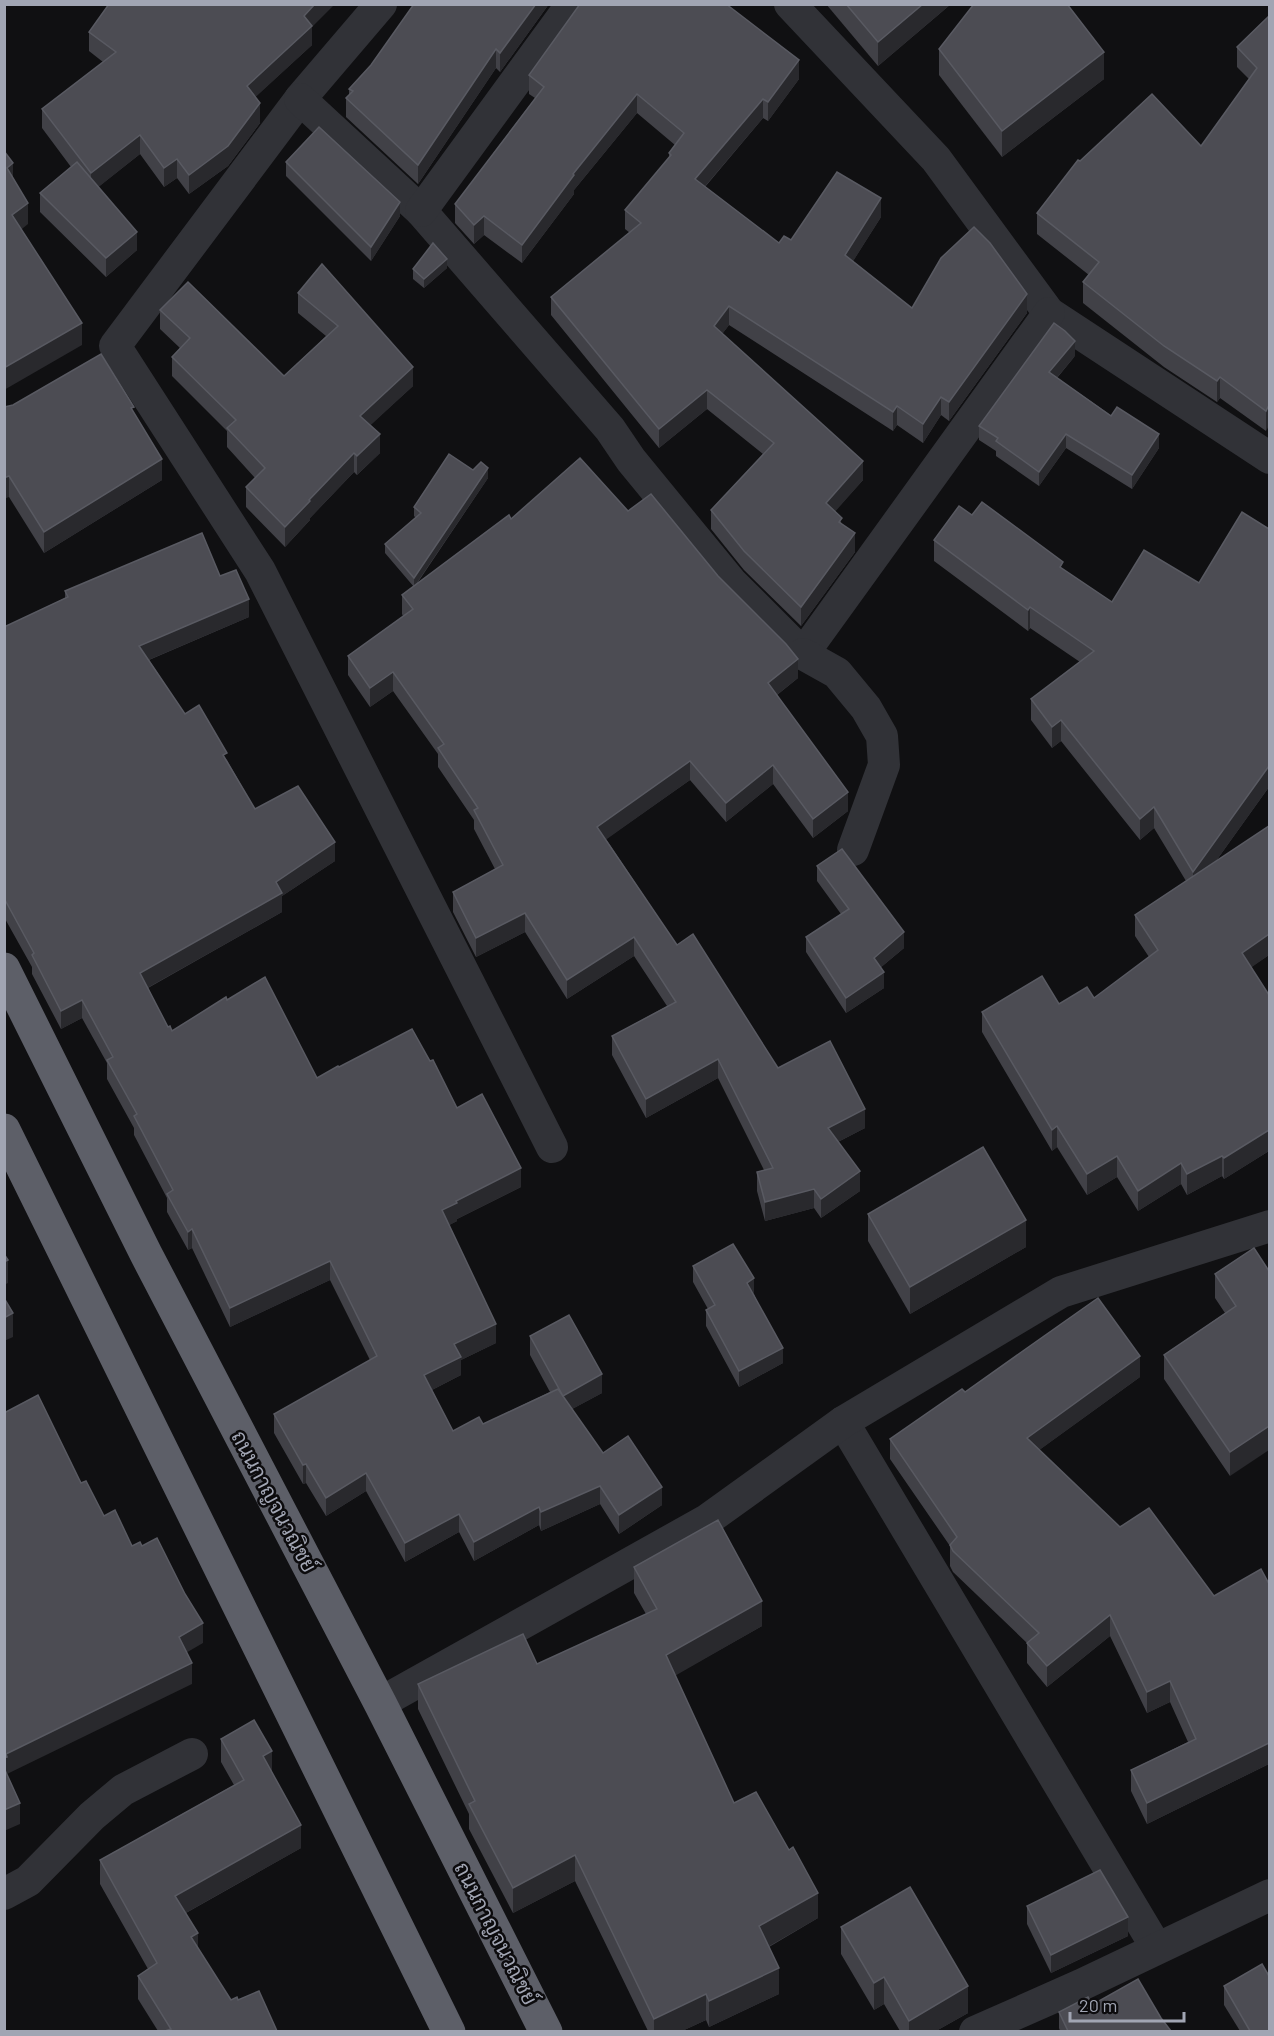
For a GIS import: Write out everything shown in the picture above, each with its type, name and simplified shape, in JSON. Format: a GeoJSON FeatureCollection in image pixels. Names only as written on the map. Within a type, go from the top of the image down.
{"type":"FeatureCollection","features":[{"type":"Feature","properties":{"kind":"highway","name":"ถนนกาญจนวณิชย์"},"geometry":{"type":"LineString","coordinates":[[4,969],[146,1254],[380,1703],[546,2031]]}},
{"type":"Feature","properties":{"kind":"highway"},"geometry":{"type":"LineString","coordinates":[[4,1130],[449,2031]]}},
{"type":"Feature","properties":{"kind":"street"},"geometry":{"type":"LineString","coordinates":[[381,4],[300,99],[105,352],[260,571],[552,1147]]}},
{"type":"Feature","properties":{"kind":"street"},"geometry":{"type":"LineString","coordinates":[[421,211],[572,4]]}},
{"type":"Feature","properties":{"kind":"street"},"geometry":{"type":"LineString","coordinates":[[790,4],[936,159],[1049,313],[1269,458]]}},
{"type":"Feature","properties":{"kind":"street"},"geometry":{"type":"LineString","coordinates":[[300,99],[421,211],[610,429],[631,460],[731,582],[803,654],[837,673],[866,708],[882,736],[884,765],[853,850]]}},
{"type":"Feature","properties":{"kind":"street"},"geometry":{"type":"LineString","coordinates":[[803,654],[1049,313]]}},
{"type":"Feature","properties":{"kind":"street"},"geometry":{"type":"LineString","coordinates":[[380,1703],[707,1520],[843,1422],[1061,1292],[1269,1226]]}},
{"type":"Feature","properties":{"kind":"street"},"geometry":{"type":"LineString","coordinates":[[843,1422],[1156,1947]]}},
{"type":"Feature","properties":{"kind":"street"},"geometry":{"type":"LineString","coordinates":[[4,1894],[28,1881],[92,1816],[123,1790],[192,1754]]}},
{"type":"Feature","properties":{"kind":"street"},"geometry":{"type":"LineString","coordinates":[[975,2031],[1081,1984],[1269,1895]]}},
{"type":"Feature","properties":{"kind":"building"},"geometry":{"type":"Polygon","coordinates":[[[109,4],[315,4],[304,16],[312,26],[247,86],[260,103],[228,146],[189,175],[177,159],[164,168],[140,135],[91,173],[42,109],[116,52],[89,32],[109,4]]]}},
{"type":"Feature","properties":{"kind":"building"},"geometry":{"type":"Polygon","coordinates":[[[414,4],[536,4],[500,53],[496,49],[418,165],[346,98],[353,91],[349,89],[371,65],[414,4]]]}},
{"type":"Feature","properties":{"kind":"building"},"geometry":{"type":"Polygon","coordinates":[[[580,4],[726,4],[799,60],[768,102],[763,99],[695,179],[779,243],[784,236],[791,240],[837,172],[881,198],[845,255],[912,308],[941,258],[974,227],[990,243],[1027,294],[949,402],[941,397],[923,424],[897,406],[893,412],[729,306],[714,326],[863,461],[826,503],[842,518],[839,522],[855,533],[801,607],[744,551],[711,510],[774,443],[707,390],[659,429],[551,297],[641,223],[625,210],[671,155],[669,153],[684,133],[637,94],[573,174],[522,245],[484,216],[474,225],[455,204],[544,87],[529,75],[580,4]]]}},
{"type":"Feature","properties":{"kind":"building"},"geometry":{"type":"Polygon","coordinates":[[[846,4],[923,4],[878,42],[846,4]]]}},
{"type":"Feature","properties":{"kind":"building"},"geometry":{"type":"Polygon","coordinates":[[[974,4],[1067,4],[1104,52],[1002,131],[939,49],[974,4]]]}},
{"type":"Feature","properties":{"kind":"building"},"geometry":{"type":"Polygon","coordinates":[[[1269,16],[1269,405],[1266,411],[1220,377],[1217,381],[1164,346],[1083,282],[1099,262],[1037,213],[1078,160],[1080,161],[1152,94],[1201,146],[1257,68],[1237,47],[1269,16]]]}},
{"type":"Feature","properties":{"kind":"building"},"geometry":{"type":"Polygon","coordinates":[[[319,127],[400,202],[371,247],[286,162],[319,127]]]}},
{"type":"Feature","properties":{"kind":"building"},"geometry":{"type":"Polygon","coordinates":[[[4,151],[13,163],[7,168],[28,203],[12,215],[82,323],[4,368],[4,151]]]}},
{"type":"Feature","properties":{"kind":"building"},"geometry":{"type":"Polygon","coordinates":[[[77,162],[137,232],[106,258],[40,193],[77,162]]]}},
{"type":"Feature","properties":{"kind":"building"},"geometry":{"type":"Polygon","coordinates":[[[433,243],[447,259],[424,279],[413,269],[433,243]]]}},
{"type":"Feature","properties":{"kind":"building"},"geometry":{"type":"Polygon","coordinates":[[[322,264],[413,367],[360,416],[380,434],[357,456],[354,453],[285,527],[246,487],[265,468],[227,428],[236,420],[172,357],[190,338],[160,310],[188,282],[284,376],[338,326],[298,293],[322,264]]]}},
{"type":"Feature","properties":{"kind":"building"},"geometry":{"type":"Polygon","coordinates":[[[1054,323],[1075,341],[1049,372],[1111,416],[1117,407],[1159,434],[1132,475],[1066,434],[1039,472],[996,441],[998,438],[979,426],[1054,323]]]}},
{"type":"Feature","properties":{"kind":"building"},"geometry":{"type":"Polygon","coordinates":[[[101,354],[134,407],[131,408],[162,459],[44,532],[9,476],[4,478],[4,407],[13,405],[101,354]]]}},
{"type":"Feature","properties":{"kind":"building"},"geometry":{"type":"Polygon","coordinates":[[[449,454],[473,470],[481,462],[488,468],[414,578],[385,544],[421,513],[414,507],[449,454]]]}},
{"type":"Feature","properties":{"kind":"building"},"geometry":{"type":"Polygon","coordinates":[[[580,458],[628,511],[651,494],[718,576],[786,644],[798,659],[768,683],[848,792],[813,819],[773,765],[726,803],[690,761],[597,827],[677,945],[693,934],[778,1068],[830,1041],[865,1109],[828,1128],[860,1171],[821,1199],[814,1189],[765,1202],[757,1172],[773,1168],[718,1059],[646,1099],[612,1036],[676,1002],[634,937],[567,980],[525,913],[476,938],[453,892],[503,865],[474,810],[478,808],[438,748],[444,744],[393,672],[370,688],[348,656],[413,609],[402,595],[509,515],[511,519],[580,458]]]}},
{"type":"Feature","properties":{"kind":"building"},"geometry":{"type":"Polygon","coordinates":[[[982,502],[1063,562],[1060,567],[1112,602],[1144,550],[1199,583],[1242,512],[1269,529],[1269,766],[1193,872],[1154,807],[1140,819],[1061,720],[1052,727],[1031,699],[1094,651],[1030,607],[1028,610],[934,540],[959,506],[972,515],[982,502]]]}},
{"type":"Feature","properties":{"kind":"building"},"geometry":{"type":"Polygon","coordinates":[[[202,533],[220,576],[236,570],[249,599],[139,646],[185,714],[199,705],[227,753],[223,755],[255,809],[298,786],[335,842],[276,882],[282,893],[140,973],[172,1031],[226,997],[227,1000],[265,977],[317,1078],[412,1029],[430,1061],[433,1060],[457,1108],[482,1094],[521,1168],[442,1210],[496,1324],[454,1344],[461,1357],[424,1375],[453,1431],[479,1417],[483,1424],[558,1389],[603,1453],[628,1436],[662,1487],[619,1515],[600,1486],[541,1512],[539,1507],[474,1542],[459,1514],[405,1543],[366,1473],[326,1498],[306,1464],[303,1465],[274,1414],[377,1356],[330,1261],[230,1308],[192,1229],[188,1232],[167,1194],[173,1190],[134,1116],[137,1114],[107,1060],[113,1057],[82,1000],[61,1011],[32,955],[34,953],[4,898],[4,627],[68,597],[65,591],[202,533]]]}},
{"type":"Feature","properties":{"kind":"building"},"geometry":{"type":"Polygon","coordinates":[[[1269,826],[1269,934],[1242,953],[1269,995],[1269,1130],[1224,1158],[1222,1156],[1187,1174],[1181,1163],[1138,1191],[1117,1156],[1087,1174],[1057,1126],[1052,1130],[982,1012],[1042,976],[1059,1004],[1087,987],[1094,998],[1158,950],[1135,915],[1269,826]]]}},
{"type":"Feature","properties":{"kind":"building"},"geometry":{"type":"Polygon","coordinates":[[[842,849],[904,932],[874,958],[884,972],[846,998],[806,937],[849,909],[817,866],[842,849]]]}},
{"type":"Feature","properties":{"kind":"building"},"geometry":{"type":"Polygon","coordinates":[[[983,1147],[1026,1220],[910,1287],[868,1214],[983,1147]]]}},
{"type":"Feature","properties":{"kind":"building"},"geometry":{"type":"Polygon","coordinates":[[[733,1244],[754,1278],[747,1283],[783,1348],[739,1371],[706,1310],[715,1305],[693,1266],[733,1244]]]}},
{"type":"Feature","properties":{"kind":"building"},"geometry":{"type":"Polygon","coordinates":[[[1254,1248],[1269,1271],[1269,1426],[1230,1452],[1164,1355],[1236,1306],[1215,1274],[1254,1248]]]}},
{"type":"Feature","properties":{"kind":"building"},"geometry":{"type":"Polygon","coordinates":[[[4,1298],[13,1313],[4,1318],[4,1298]]]}},
{"type":"Feature","properties":{"kind":"building"},"geometry":{"type":"Polygon","coordinates":[[[1098,1298],[1140,1356],[1027,1438],[1120,1527],[1149,1508],[1214,1596],[1261,1569],[1269,1584],[1269,1743],[1147,1803],[1131,1770],[1196,1739],[1170,1681],[1147,1692],[1110,1615],[1047,1666],[1027,1643],[1039,1633],[953,1551],[950,1545],[957,1537],[890,1439],[962,1389],[965,1392],[1098,1298]]]}},
{"type":"Feature","properties":{"kind":"building"},"geometry":{"type":"Polygon","coordinates":[[[569,1315],[602,1374],[563,1396],[530,1336],[569,1315]]]}},
{"type":"Feature","properties":{"kind":"building"},"geometry":{"type":"Polygon","coordinates":[[[38,1395],[81,1483],[86,1481],[104,1516],[115,1510],[132,1546],[140,1542],[142,1546],[157,1538],[185,1594],[203,1623],[179,1637],[192,1663],[6,1754],[7,1757],[4,1758],[4,1413],[38,1395]]]}},
{"type":"Feature","properties":{"kind":"building"},"geometry":{"type":"Polygon","coordinates":[[[718,1520],[762,1601],[666,1655],[734,1803],[756,1792],[789,1850],[793,1847],[818,1893],[759,1926],[779,1968],[709,2001],[706,1994],[654,2019],[575,1855],[513,1888],[469,1804],[475,1801],[418,1684],[523,1634],[537,1664],[657,1609],[634,1567],[718,1520]]]}},
{"type":"Feature","properties":{"kind":"building"},"geometry":{"type":"Polygon","coordinates":[[[254,1720],[272,1751],[263,1756],[301,1825],[175,1896],[198,1933],[191,1937],[231,2000],[237,1997],[238,2000],[259,1991],[277,2031],[165,2031],[171,2029],[138,1976],[157,1963],[100,1860],[244,1780],[221,1739],[254,1720]]]}},
{"type":"Feature","properties":{"kind":"building"},"geometry":{"type":"Polygon","coordinates":[[[4,1768],[20,1803],[4,1810],[4,1768]]]}},
{"type":"Feature","properties":{"kind":"building"},"geometry":{"type":"Polygon","coordinates":[[[1100,1870],[1128,1917],[1051,1955],[1027,1906],[1100,1870]]]}},
{"type":"Feature","properties":{"kind":"building"},"geometry":{"type":"Polygon","coordinates":[[[910,1887],[968,1986],[909,2021],[884,1977],[874,1983],[841,1927],[910,1887]]]}},
{"type":"Feature","properties":{"kind":"building"},"geometry":{"type":"Polygon","coordinates":[[[1262,1964],[1269,1976],[1269,2031],[1250,2031],[1224,1986],[1262,1964]]]}},
{"type":"Feature","properties":{"kind":"building"},"geometry":{"type":"Polygon","coordinates":[[[1138,1979],[1171,2031],[1068,2031],[1059,2012],[1088,1997],[1092,2005],[1138,1979]]]}}]}
